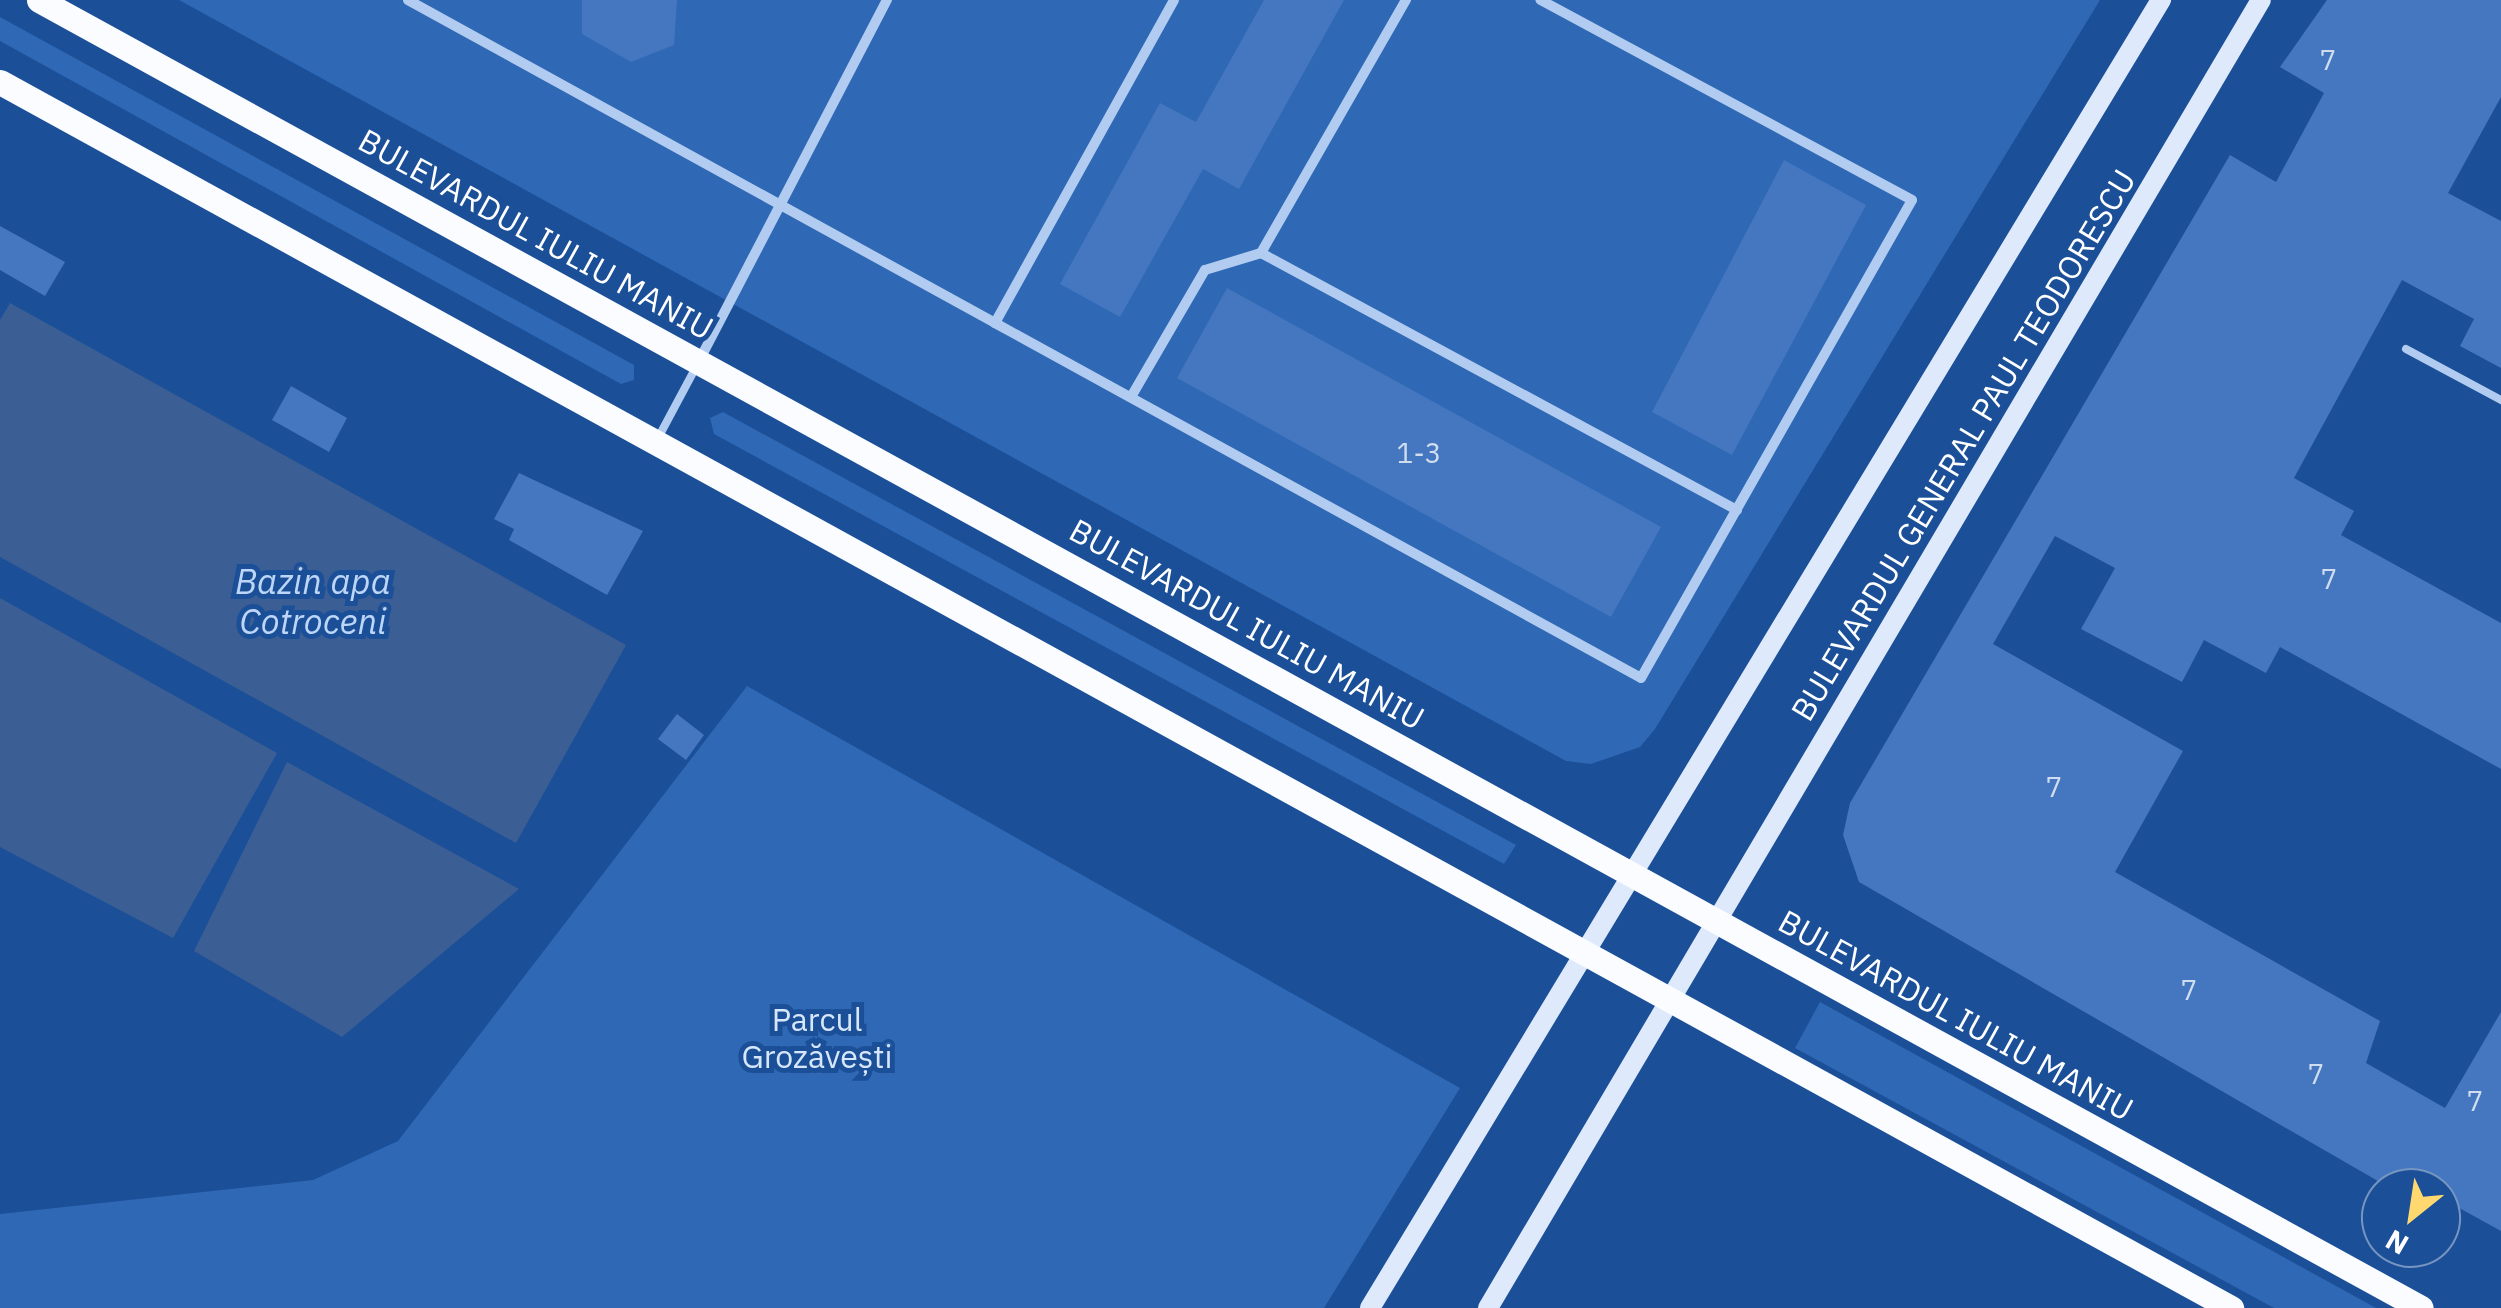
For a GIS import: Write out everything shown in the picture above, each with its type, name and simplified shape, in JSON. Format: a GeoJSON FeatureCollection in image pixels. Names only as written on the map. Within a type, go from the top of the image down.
{"type":"FeatureCollection","features":[{"type":"Feature","properties":{"kind":"main road","name":"BULEVARDUL IULIU MANIU"},"geometry":{"type":"LineString","coordinates":[[38,0],[2421,1308]]}},
{"type":"Feature","properties":{"kind":"main road","name":"BULEVARDUL GENERAL PAUL TEODORESCU"},"geometry":{"type":"LineString","coordinates":[[1370,1308],[2161,0]]}},
{"type":"Feature","properties":{"kind":"main road","name":"BULEVARDUL GENERAL PAUL TEODORESCU"},"geometry":{"type":"LineString","coordinates":[[1488,1308],[2260,0]]}},
{"type":"Feature","properties":{"kind":"main road"},"geometry":{"type":"LineString","coordinates":[[0,82],[2231,1308]]}},
{"type":"Feature","properties":{"kind":"street"},"geometry":{"type":"LineString","coordinates":[[408,0],[1641,678],[1912,200],[1540,0]]}},
{"type":"Feature","properties":{"kind":"street"},"geometry":{"type":"LineString","coordinates":[[700,360],[777,202],[887,0]]}},
{"type":"Feature","properties":{"kind":"street"},"geometry":{"type":"LineString","coordinates":[[995,323],[1174,0]]}},
{"type":"Feature","properties":{"kind":"street"},"geometry":{"type":"LineString","coordinates":[[1131,397],[1205,270],[1261,253],[1406,0]]}},
{"type":"Feature","properties":{"kind":"street"},"geometry":{"type":"LineString","coordinates":[[1261,253],[1737,510]]}},
{"type":"Feature","properties":{"kind":"lane"},"geometry":{"type":"LineString","coordinates":[[2406,349],[2501,400]]}},
{"type":"Feature","properties":{"kind":"lane"},"geometry":{"type":"LineString","coordinates":[[656,440],[700,360]]}},
{"type":"Feature","properties":{"kind":"green space"},"geometry":{"type":"Polygon","coordinates":[[[179,0],[2100,0],[1655,729],[1640,747],[1591,764],[1566,761],[179,0]]]}},
{"type":"Feature","properties":{"kind":"green space"},"geometry":{"type":"Polygon","coordinates":[[[0,17],[634,365],[634,380],[621,384],[0,41],[0,17]]]}},
{"type":"Feature","properties":{"kind":"green space"},"geometry":{"type":"Polygon","coordinates":[[[723,412],[1516,845],[1504,864],[714,434],[710,418],[723,412]]]}},
{"type":"Feature","properties":{"kind":"green space","name":"Parcul Grozăvești"},"geometry":{"type":"Polygon","coordinates":[[[747,686],[1460,1088],[1324,1308],[0,1308],[0,1214],[313,1180],[398,1141],[747,686]]]}},
{"type":"Feature","properties":{"kind":"green space"},"geometry":{"type":"Polygon","coordinates":[[[1820,1002],[2376,1308],[2274,1308],[1795,1048],[1820,1002]]]}},
{"type":"Feature","properties":{"kind":"water","name":"Bazin apa Cotroceni"},"geometry":{"type":"Polygon","coordinates":[[[10,303],[626,645],[516,843],[0,557],[0,320],[10,303]]]}},
{"type":"Feature","properties":{"kind":"water","name":"Bazin apa Cotroceni"},"geometry":{"type":"Polygon","coordinates":[[[0,598],[277,753],[173,938],[0,847],[0,598]]]}},
{"type":"Feature","properties":{"kind":"water"},"geometry":{"type":"Polygon","coordinates":[[[287,762],[519,889],[342,1037],[194,951],[287,762]]]}},
{"type":"Feature","properties":{"kind":"building"},"geometry":{"type":"Polygon","coordinates":[[[582,0],[677,0],[674,45],[631,62],[582,34],[582,0]]]}},
{"type":"Feature","properties":{"kind":"building"},"geometry":{"type":"Polygon","coordinates":[[[1264,0],[1344,0],[1239,189],[1203,169],[1120,317],[1060,284],[1160,103],[1196,122],[1264,0]]]}},
{"type":"Feature","properties":{"kind":"building"},"geometry":{"type":"Polygon","coordinates":[[[2327,0],[2501,0],[2501,97],[2448,193],[2501,221],[2501,368],[2460,346],[2474,319],[2402,280],[2294,478],[2354,511],[2341,535],[2501,623],[2501,769],[2280,647],[2266,673],[2204,640],[2182,682],[2081,629],[2115,568],[2055,536],[1993,644],[2183,751],[2115,872],[2380,1021],[2366,1063],[2445,1108],[2501,1012],[2501,1231],[2461,1209],[2461,1168],[2361,1168],[2361,1171],[1859,882],[1843,835],[1850,803],[2230,155],[2276,182],[2324,93],[2280,67],[2327,0]]]}},
{"type":"Feature","properties":{"kind":"building"},"geometry":{"type":"Polygon","coordinates":[[[1784,160],[1866,205],[1732,455],[1652,412],[1784,160]]]}},
{"type":"Feature","properties":{"kind":"building"},"geometry":{"type":"Polygon","coordinates":[[[0,226],[65,262],[45,296],[0,270],[0,226]]]}},
{"type":"Feature","properties":{"kind":"building"},"geometry":{"type":"Polygon","coordinates":[[[1227,288],[1661,527],[1611,617],[1177,378],[1227,288]]]}},
{"type":"Feature","properties":{"kind":"building"},"geometry":{"type":"Polygon","coordinates":[[[291,386],[347,418],[329,452],[272,420],[291,386]]]}},
{"type":"Feature","properties":{"kind":"building"},"geometry":{"type":"Polygon","coordinates":[[[519,473],[643,531],[607,595],[509,540],[514,529],[494,519],[519,473]]]}},
{"type":"Feature","properties":{"kind":"building"},"geometry":{"type":"Polygon","coordinates":[[[677,714],[704,735],[686,760],[658,739],[677,714]]]}}]}
